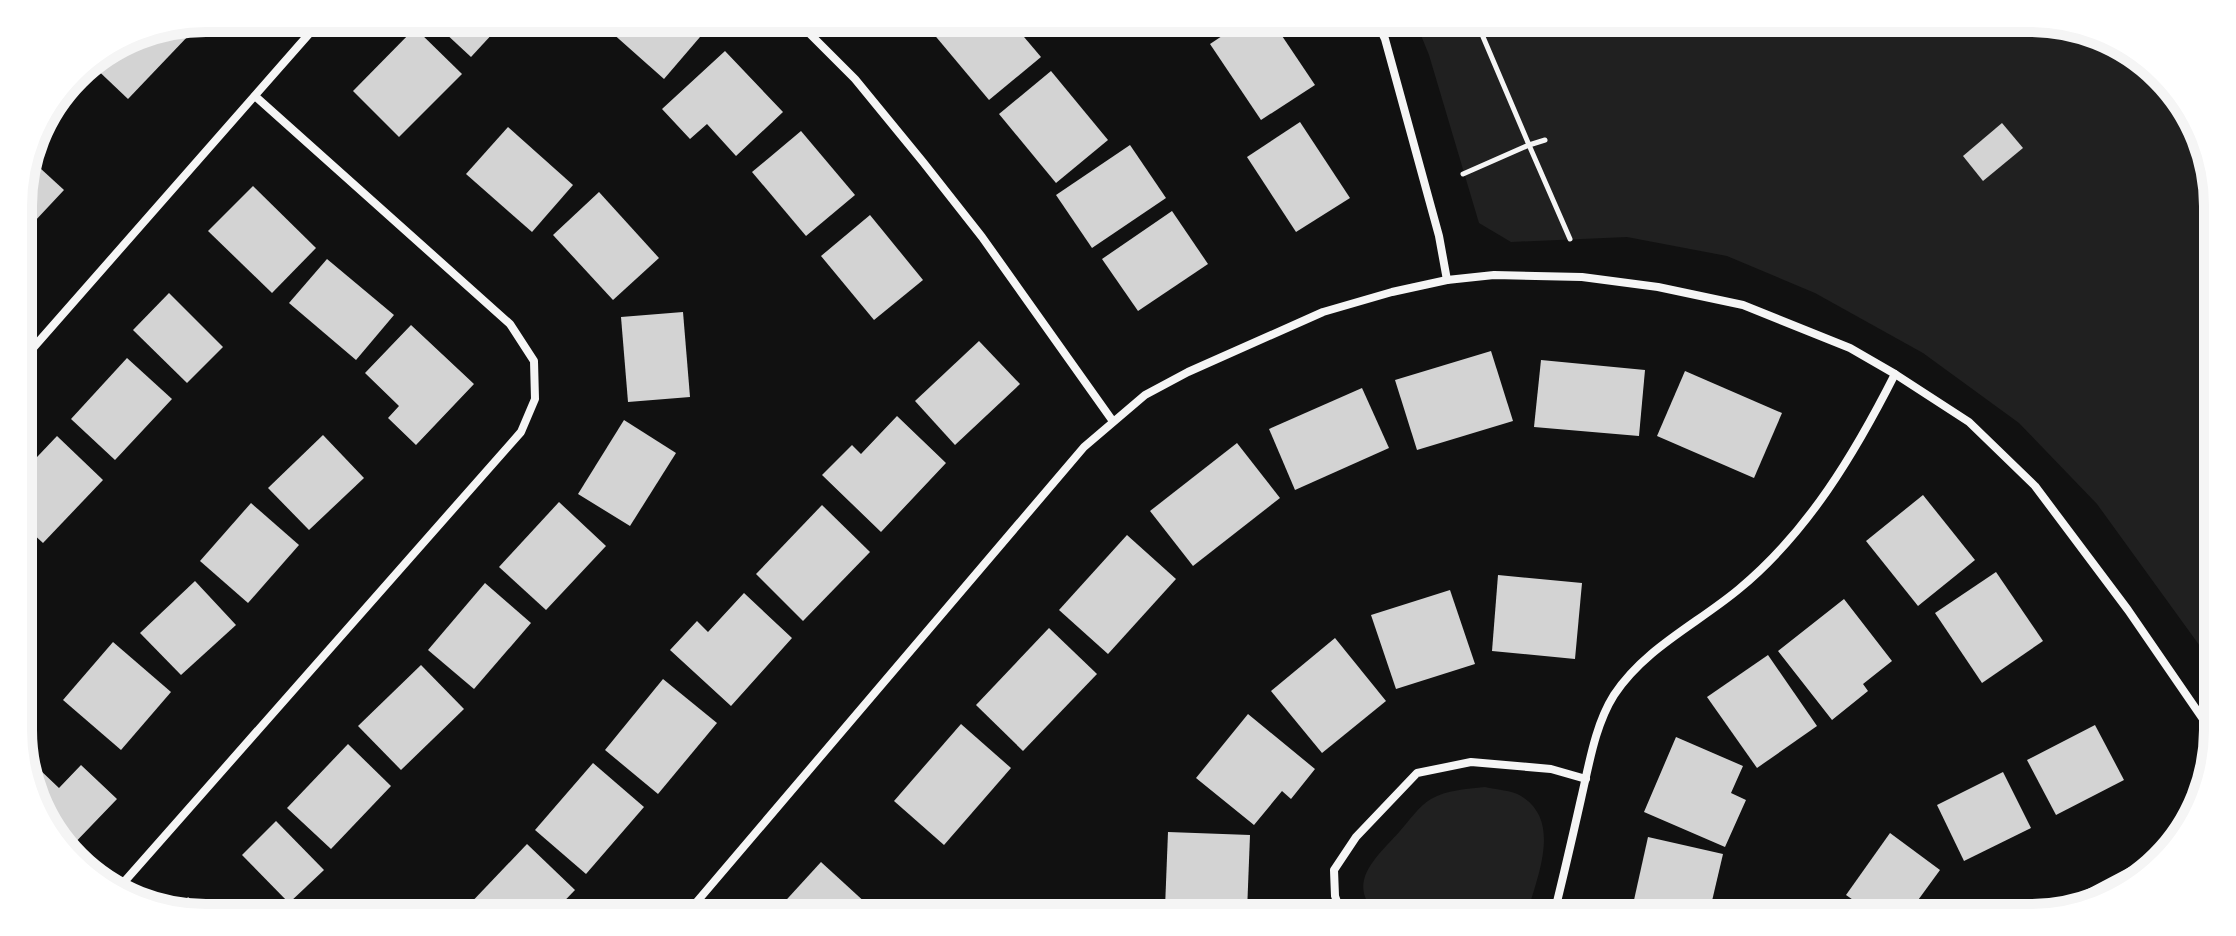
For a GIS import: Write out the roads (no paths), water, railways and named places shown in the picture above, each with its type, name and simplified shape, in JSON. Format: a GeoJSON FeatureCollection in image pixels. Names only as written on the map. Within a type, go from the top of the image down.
{"type":"FeatureCollection","features":[{"type":"Feature","properties":{"kind":"street"},"geometry":{"type":"LineString","coordinates":[[32,349],[311,32]]}},
{"type":"Feature","properties":{"kind":"street"},"geometry":{"type":"LineString","coordinates":[[808,32],[855,79],[982,237],[1112,420]]}},
{"type":"Feature","properties":{"kind":"street"},"geometry":{"type":"LineString","coordinates":[[1382,32],[1439,236],[1447,280]]}},
{"type":"Feature","properties":{"kind":"street"},"geometry":{"type":"LineString","coordinates":[[123,883],[521,432],[535,399],[534,361],[510,324],[255,96]]}},
{"type":"Feature","properties":{"kind":"street"},"geometry":{"type":"LineString","coordinates":[[695,904],[1084,447],[1112,420],[1145,395],[1188,372],[1323,312],[1447,280],[1494,275],[1582,277],[1658,287],[1743,305],[1839,343],[1895,374],[1969,422],[2035,486],[2128,610],[2204,721]]}},
{"type":"Feature","properties":{"kind":"street"},"geometry":{"type":"LineString","coordinates":[[1556,904],[1595,740],[1613,698],[1629,675],[1655,650],[1738,590],[1780,552],[1853,451],[1895,374]]}},
{"type":"Feature","properties":{"kind":"street"},"geometry":{"type":"LineString","coordinates":[[1338,904],[1334,870],[1356,837],[1417,773],[1471,762],[1551,769],[1586,779]]}},
{"type":"Feature","properties":{"kind":"street"},"geometry":{"type":"LineString","coordinates":[[2084,896],[2134,869]]}}]}
